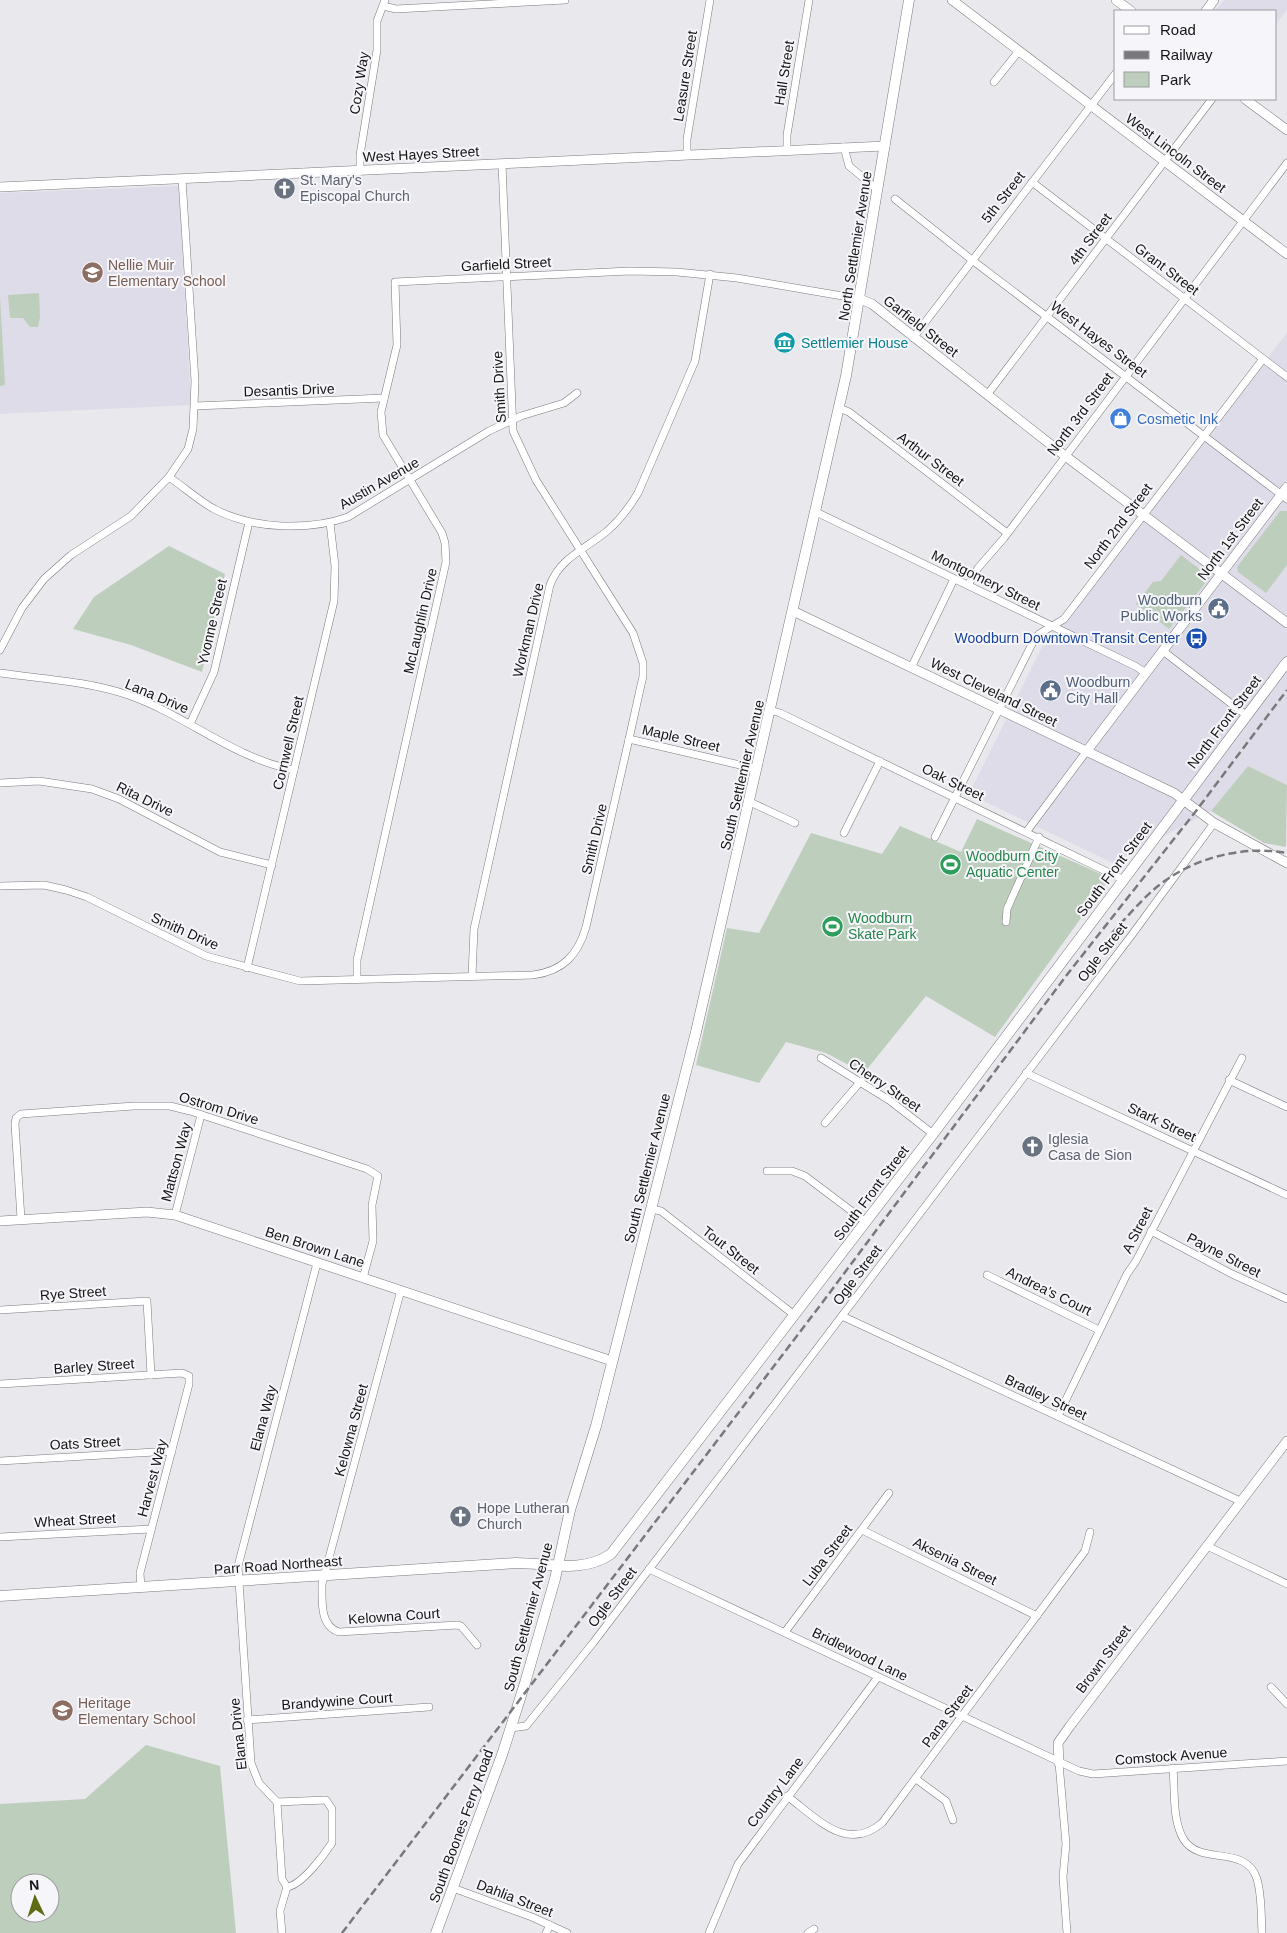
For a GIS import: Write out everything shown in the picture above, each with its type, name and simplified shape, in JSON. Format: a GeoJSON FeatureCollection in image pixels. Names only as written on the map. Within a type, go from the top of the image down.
{"type":"FeatureCollection","features":[{"type":"Feature","properties":{"kind":"main road","name":"North Settlemier Avenue"},"geometry":{"type":"LineString","coordinates":[[793,611],[814,511],[851,354],[908,0]]}},
{"type":"Feature","properties":{"kind":"main road","name":"South Settlemier Avenue"},"geometry":{"type":"LineString","coordinates":[[511,1728],[557,1566],[570,1510],[583,1471],[701,1013],[793,611]]}},
{"type":"Feature","properties":{"kind":"main road","name":"North Front Street"},"geometry":{"type":"LineString","coordinates":[[1183,800],[1287,662]]}},
{"type":"Feature","properties":{"kind":"main road","name":"South Front Street"},"geometry":{"type":"LineString","coordinates":[[557,1566],[588,1566],[603,1559],[617,1548],[793,1314],[933,1134],[1183,800]]}},
{"type":"Feature","properties":{"kind":"main road","name":"Parr Road Northeast"},"geometry":{"type":"LineString","coordinates":[[0,1596],[516,1563],[557,1566]]}},
{"type":"Feature","properties":{"kind":"main road","name":"South Boones Ferry Road"},"geometry":{"type":"LineString","coordinates":[[436,1933],[511,1728]]}},
{"type":"Feature","properties":{"kind":"street"},"geometry":{"type":"LineString","coordinates":[[384,3],[396,9],[565,0]]}},
{"type":"Feature","properties":{"kind":"street","name":"Leasure Street"},"geometry":{"type":"LineString","coordinates":[[687,155],[687,139],[710,0]]}},
{"type":"Feature","properties":{"kind":"street","name":"Hall Street"},"geometry":{"type":"LineString","coordinates":[[787,150],[787,135],[809,0]]}},
{"type":"Feature","properties":{"kind":"street","name":"West Lincoln Street"},"geometry":{"type":"LineString","coordinates":[[952,0],[1287,254]]}},
{"type":"Feature","properties":{"kind":"street"},"geometry":{"type":"LineString","coordinates":[[1116,0],[1130,10]]}},
{"type":"Feature","properties":{"kind":"street","name":"Cozy Way"},"geometry":{"type":"LineString","coordinates":[[360,171],[360,155],[377,50],[377,21],[384,3]]}},
{"type":"Feature","properties":{"kind":"street"},"geometry":{"type":"LineString","coordinates":[[994,82],[1019,51]]}},
{"type":"Feature","properties":{"kind":"street","name":"5th Street"},"geometry":{"type":"LineString","coordinates":[[913,338],[1114,76]]}},
{"type":"Feature","properties":{"kind":"street","name":"4th Street"},"geometry":{"type":"LineString","coordinates":[[987,394],[1211,100]]}},
{"type":"Feature","properties":{"kind":"street"},"geometry":{"type":"LineString","coordinates":[[1246,100],[1287,130]]}},
{"type":"Feature","properties":{"kind":"street","name":"West Hayes Street"},"geometry":{"type":"LineString","coordinates":[[0,187],[885,146]]}},
{"type":"Feature","properties":{"kind":"street"},"geometry":{"type":"LineString","coordinates":[[844,147],[849,166],[877,189]]}},
{"type":"Feature","properties":{"kind":"street","name":"North 3rd Street"},"geometry":{"type":"LineString","coordinates":[[968,586],[978,568],[1007,533],[1064,455],[1287,163]]}},
{"type":"Feature","properties":{"kind":"street","name":"Smith Drive"},"geometry":{"type":"LineString","coordinates":[[0,886],[44,885],[66,890],[87,897],[206,956],[300,981],[542,974],[564,964],[576,952],[586,927],[629,739],[643,676],[642,656],[633,633],[530,470],[515,438],[512,420],[502,164]]}},
{"type":"Feature","properties":{"kind":"street"},"geometry":{"type":"LineString","coordinates":[[0,650],[22,608],[44,579],[70,555],[131,516],[169,477],[188,449],[193,429],[195,406],[182,179]]}},
{"type":"Feature","properties":{"kind":"street","name":"Grant Street"},"geometry":{"type":"LineString","coordinates":[[1032,182],[1287,377]]}},
{"type":"Feature","properties":{"kind":"street","name":"West Hayes Street"},"geometry":{"type":"LineString","coordinates":[[896,199],[972,260],[1202,436],[1285,493]]}},
{"type":"Feature","properties":{"kind":"street","name":"Garfield Street"},"geometry":{"type":"LineString","coordinates":[[395,282],[636,271],[710,274],[860,299],[872,304],[1064,455],[1144,513],[1287,623]]}},
{"type":"Feature","properties":{"kind":"street","name":"Workman Drive"},"geometry":{"type":"LineString","coordinates":[[472,976],[475,924],[550,585],[558,568],[613,526],[638,493],[695,361],[710,274]]}},
{"type":"Feature","properties":{"kind":"street","name":"McLaughlin Drive"},"geometry":{"type":"LineString","coordinates":[[357,978],[356,964],[446,562],[445,543],[442,533],[384,435],[381,412],[397,350],[395,282]]}},
{"type":"Feature","properties":{"kind":"street","name":"North 2nd Street"},"geometry":{"type":"LineString","coordinates":[[935,838],[1034,640],[1039,634],[1064,619],[1202,436],[1264,358]]}},
{"type":"Feature","properties":{"kind":"street","name":"Austin Avenue"},"geometry":{"type":"LineString","coordinates":[[169,477],[215,510],[249,522],[292,526],[330,522],[348,517],[410,481],[489,431],[512,420],[564,403],[577,393]]}},
{"type":"Feature","properties":{"kind":"street","name":"Desantis Drive"},"geometry":{"type":"LineString","coordinates":[[195,406],[384,398]]}},
{"type":"Feature","properties":{"kind":"street","name":"Arthur Street"},"geometry":{"type":"LineString","coordinates":[[839,408],[849,412],[1007,533]]}},
{"type":"Feature","properties":{"kind":"street","name":"North 1st Street"},"geometry":{"type":"LineString","coordinates":[[1086,752],[1221,573],[1285,493]]}},
{"type":"Feature","properties":{"kind":"street","name":"Montgomery Street"},"geometry":{"type":"LineString","coordinates":[[814,511],[1146,673]]}},
{"type":"Feature","properties":{"kind":"street","name":"Yvonne Street"},"geometry":{"type":"LineString","coordinates":[[190,724],[214,672],[249,522]]}},
{"type":"Feature","properties":{"kind":"street","name":"Cornwell Street"},"geometry":{"type":"LineString","coordinates":[[247,968],[334,601],[335,566],[330,522]]}},
{"type":"Feature","properties":{"kind":"street"},"geometry":{"type":"LineString","coordinates":[[911,668],[954,578]]}},
{"type":"Feature","properties":{"kind":"street","name":"West Cleveland Street"},"geometry":{"type":"LineString","coordinates":[[793,611],[1174,793],[1214,824],[1287,863]]}},
{"type":"Feature","properties":{"kind":"street"},"geometry":{"type":"LineString","coordinates":[[1163,651],[1246,715]]}},
{"type":"Feature","properties":{"kind":"street","name":"Lana Drive"},"geometry":{"type":"LineString","coordinates":[[0,673],[103,688],[127,695],[190,724],[260,762],[294,770]]}},
{"type":"Feature","properties":{"kind":"street","name":"Oak Street"},"geometry":{"type":"LineString","coordinates":[[770,710],[780,713],[1027,831],[1124,880]]}},
{"type":"Feature","properties":{"kind":"street","name":"Maple Street"},"geometry":{"type":"LineString","coordinates":[[629,739],[757,769]]}},
{"type":"Feature","properties":{"kind":"street"},"geometry":{"type":"LineString","coordinates":[[1027,831],[1086,752]]}},
{"type":"Feature","properties":{"kind":"street"},"geometry":{"type":"LineString","coordinates":[[844,833],[880,761]]}},
{"type":"Feature","properties":{"kind":"street","name":"Rita Drive"},"geometry":{"type":"LineString","coordinates":[[0,783],[39,781],[92,789],[119,799],[220,852],[272,865]]}},
{"type":"Feature","properties":{"kind":"street"},"geometry":{"type":"LineString","coordinates":[[750,802],[795,823]]}},
{"type":"Feature","properties":{"kind":"street","name":"Ogle Street"},"geometry":{"type":"LineString","coordinates":[[511,1728],[526,1726],[649,1569],[1214,824]]}},
{"type":"Feature","properties":{"kind":"street"},"geometry":{"type":"LineString","coordinates":[[1006,922],[1007,909],[1039,837]]}},
{"type":"Feature","properties":{"kind":"street","name":"Cherry Street"},"geometry":{"type":"LineString","coordinates":[[822,1058],[861,1081],[933,1134]]}},
{"type":"Feature","properties":{"kind":"street","name":"A Street"},"geometry":{"type":"LineString","coordinates":[[1058,1416],[1099,1330],[1242,1058]]}},
{"type":"Feature","properties":{"kind":"street","name":"Stark Street"},"geometry":{"type":"LineString","coordinates":[[1026,1073],[1287,1195]]}},
{"type":"Feature","properties":{"kind":"street"},"geometry":{"type":"LineString","coordinates":[[1229,1080],[1287,1107]]}},
{"type":"Feature","properties":{"kind":"street"},"geometry":{"type":"LineString","coordinates":[[826,1123],[861,1081]]}},
{"type":"Feature","properties":{"kind":"street","name":"Ostrom Drive"},"geometry":{"type":"LineString","coordinates":[[21,1220],[16,1118],[26,1112],[170,1106],[367,1169],[378,1176],[372,1204],[373,1241],[363,1278]]}},
{"type":"Feature","properties":{"kind":"street","name":"Mattson Way"},"geometry":{"type":"LineString","coordinates":[[175,1215],[201,1115]]}},
{"type":"Feature","properties":{"kind":"street"},"geometry":{"type":"LineString","coordinates":[[767,1171],[792,1172],[805,1176],[866,1222]]}},
{"type":"Feature","properties":{"kind":"street","name":"Tout Street"},"geometry":{"type":"LineString","coordinates":[[651,1209],[661,1211],[793,1314]]}},
{"type":"Feature","properties":{"kind":"street","name":"Ben Brown Lane"},"geometry":{"type":"LineString","coordinates":[[0,1221],[147,1212],[175,1215],[612,1361]]}},
{"type":"Feature","properties":{"kind":"street","name":"Payne Street"},"geometry":{"type":"LineString","coordinates":[[1152,1231],[1232,1274],[1287,1298]]}},
{"type":"Feature","properties":{"kind":"street","name":"Elana Way"},"geometry":{"type":"LineString","coordinates":[[239,1581],[238,1563],[317,1262]]}},
{"type":"Feature","properties":{"kind":"street","name":"Andrea's Court"},"geometry":{"type":"LineString","coordinates":[[987,1275],[1099,1330]]}},
{"type":"Feature","properties":{"kind":"street","name":"Kelowna Street"},"geometry":{"type":"LineString","coordinates":[[325,1576],[401,1290]]}},
{"type":"Feature","properties":{"kind":"street","name":"Rye Street"},"geometry":{"type":"LineString","coordinates":[[0,1310],[146,1301],[151,1374]]}},
{"type":"Feature","properties":{"kind":"street","name":"Bradley Street"},"geometry":{"type":"LineString","coordinates":[[842,1316],[1240,1502]]}},
{"type":"Feature","properties":{"kind":"street","name":"Barley Street"},"geometry":{"type":"LineString","coordinates":[[0,1384],[151,1374],[182,1373],[189,1376]]}},
{"type":"Feature","properties":{"kind":"street","name":"Harvest Way"},"geometry":{"type":"LineString","coordinates":[[141,1587],[140,1573],[189,1384],[189,1376]]}},
{"type":"Feature","properties":{"kind":"street","name":"Brown Street"},"geometry":{"type":"LineString","coordinates":[[1067,1933],[1063,1877],[1066,1844],[1057,1750],[1060,1740],[1287,1441]]}},
{"type":"Feature","properties":{"kind":"street","name":"Oats Street"},"geometry":{"type":"LineString","coordinates":[[0,1461],[172,1450]]}},
{"type":"Feature","properties":{"kind":"street","name":"Luba Street"},"geometry":{"type":"LineString","coordinates":[[785,1632],[888,1493]]}},
{"type":"Feature","properties":{"kind":"street","name":"Wheat Street"},"geometry":{"type":"LineString","coordinates":[[0,1537],[151,1528]]}},
{"type":"Feature","properties":{"kind":"street","name":"Aksenia Street"},"geometry":{"type":"LineString","coordinates":[[862,1530],[1038,1616]]}},
{"type":"Feature","properties":{"kind":"street","name":"Pana Street"},"geometry":{"type":"LineString","coordinates":[[787,1796],[837,1832],[848,1836],[861,1835],[882,1823],[1085,1551],[1090,1532]]}},
{"type":"Feature","properties":{"kind":"street"},"geometry":{"type":"LineString","coordinates":[[1207,1546],[1287,1584]]}},
{"type":"Feature","properties":{"kind":"street","name":"Bridlewood Lane"},"geometry":{"type":"LineString","coordinates":[[649,1569],[1059,1763]]}},
{"type":"Feature","properties":{"kind":"street","name":"Kelowna Court"},"geometry":{"type":"LineString","coordinates":[[325,1576],[322,1586],[325,1620],[326,1625],[334,1630],[339,1632],[457,1624],[461,1626],[477,1645]]}},
{"type":"Feature","properties":{"kind":"street","name":"Elana Drive"},"geometry":{"type":"LineString","coordinates":[[239,1581],[247,1720],[252,1770],[259,1783],[277,1802]]}},
{"type":"Feature","properties":{"kind":"street","name":"Country Lane"},"geometry":{"type":"LineString","coordinates":[[709,1933],[738,1864],[787,1796],[878,1678]]}},
{"type":"Feature","properties":{"kind":"street"},"geometry":{"type":"LineString","coordinates":[[1271,1687],[1287,1704]]}},
{"type":"Feature","properties":{"kind":"street","name":"Brandywine Court"},"geometry":{"type":"LineString","coordinates":[[247,1720],[429,1707]]}},
{"type":"Feature","properties":{"kind":"street","name":"Comstock Avenue"},"geometry":{"type":"LineString","coordinates":[[1059,1763],[1089,1774],[1287,1761]]}},
{"type":"Feature","properties":{"kind":"street"},"geometry":{"type":"LineString","coordinates":[[1173,1768],[1178,1827],[1183,1839],[1199,1852],[1234,1858],[1251,1870],[1257,1880],[1262,1933]]}},
{"type":"Feature","properties":{"kind":"street"},"geometry":{"type":"LineString","coordinates":[[916,1779],[946,1801],[953,1820]]}},
{"type":"Feature","properties":{"kind":"street"},"geometry":{"type":"LineString","coordinates":[[282,1933],[280,1914],[287,1887],[282,1879],[277,1802],[326,1800],[332,1809],[332,1843],[304,1876],[295,1884],[287,1887]]}},
{"type":"Feature","properties":{"kind":"street","name":"Dahlia Street"},"geometry":{"type":"LineString","coordinates":[[453,1888],[550,1925],[557,1931],[567,1933]]}},
{"type":"Feature","properties":{"kind":"street"},"geometry":{"type":"LineString","coordinates":[[546,1933],[550,1925]]}},
{"type":"Feature","properties":{"kind":"shaded area"},"geometry":{"type":"Polygon","coordinates":[[[1224,0],[1287,0],[1287,10],[1277,23],[1277,10],[1216,10],[1224,0]]]}},
{"type":"Feature","properties":{"kind":"shaded area","name":"Nellie Muir Elementary School"},"geometry":{"type":"Polygon","coordinates":[[[179,186],[191,405],[0,414],[0,193],[179,186]]]}},
{"type":"Feature","properties":{"kind":"shaded area"},"geometry":{"type":"Polygon","coordinates":[[[1287,333],[1287,785],[1248,766],[1211,811],[1113,863],[969,794],[1043,645],[1287,333]]]}},
{"type":"Feature","properties":{"kind":"green space"},"geometry":{"type":"Polygon","coordinates":[[[39,293],[40,317],[38,327],[30,327],[23,318],[10,318],[8,295],[39,293]]]}},
{"type":"Feature","properties":{"kind":"green space"},"geometry":{"type":"Polygon","coordinates":[[[0,296],[5,385],[0,386],[0,296]]]}},
{"type":"Feature","properties":{"kind":"green space"},"geometry":{"type":"Polygon","coordinates":[[[1280,511],[1287,511],[1287,565],[1266,593],[1238,572],[1237,567],[1280,511]]]}},
{"type":"Feature","properties":{"kind":"green space"},"geometry":{"type":"Polygon","coordinates":[[[169,546],[225,574],[202,672],[131,645],[73,629],[94,597],[169,546]]]}},
{"type":"Feature","properties":{"kind":"green space"},"geometry":{"type":"Polygon","coordinates":[[[1181,555],[1210,577],[1169,629],[1136,604],[1153,582],[1161,581],[1181,555]]]}},
{"type":"Feature","properties":{"kind":"green space"},"geometry":{"type":"Polygon","coordinates":[[[1248,766],[1287,785],[1286,847],[1264,843],[1211,811],[1248,766]]]}},
{"type":"Feature","properties":{"kind":"green space"},"geometry":{"type":"Polygon","coordinates":[[[977,819],[1110,878],[995,1037],[926,996],[864,1073],[826,1053],[786,1042],[759,1083],[696,1065],[727,928],[759,933],[811,833],[882,854],[900,826],[961,852],[977,819]]]}},
{"type":"Feature","properties":{"kind":"green space"},"geometry":{"type":"Polygon","coordinates":[[[146,1745],[220,1766],[236,1933],[0,1933],[0,1804],[85,1799],[146,1745]]]}},
{"type":"Feature","properties":{"kind":"railway"},"geometry":{"type":"LineString","coordinates":[[342,1933],[822,1303],[1066,976],[1196,811],[1287,690]]}},
{"type":"Feature","properties":{"kind":"railway"},"geometry":{"type":"LineString","coordinates":[[1112,933],[1158,886],[1172,876],[1202,861],[1219,856],[1253,851],[1287,853]]}},
{"type":"Feature","properties":{"kind":"place","name":"St. Mary's Episcopal Church"},"geometry":{"type":"Point","coordinates":[284,188]}},
{"type":"Feature","properties":{"kind":"place","name":"Nellie Muir Elementary School"},"geometry":{"type":"Point","coordinates":[92,273]}},
{"type":"Feature","properties":{"kind":"place","name":"Settlemier House"},"geometry":{"type":"Point","coordinates":[785,343]}},
{"type":"Feature","properties":{"kind":"place","name":"Cosmetic Ink"},"geometry":{"type":"Point","coordinates":[1121,419]}},
{"type":"Feature","properties":{"kind":"place","name":"Woodburn Public Works"},"geometry":{"type":"Point","coordinates":[1218,608]}},
{"type":"Feature","properties":{"kind":"place","name":"Woodburn Downtown Transit Center"},"geometry":{"type":"Point","coordinates":[1196,638]}},
{"type":"Feature","properties":{"kind":"place","name":"Woodburn City Hall"},"geometry":{"type":"Point","coordinates":[1050,690]}},
{"type":"Feature","properties":{"kind":"place","name":"Woodburn City Aquatic Center"},"geometry":{"type":"Point","coordinates":[950,864]}},
{"type":"Feature","properties":{"kind":"place","name":"Woodburn Skate Park"},"geometry":{"type":"Point","coordinates":[832,926]}},
{"type":"Feature","properties":{"kind":"place","name":"Iglesia Casa de Sion"},"geometry":{"type":"Point","coordinates":[1032,1147]}},
{"type":"Feature","properties":{"kind":"place","name":"Hope Lutheran Church"},"geometry":{"type":"Point","coordinates":[461,1516]}},
{"type":"Feature","properties":{"kind":"place","name":"Heritage Elementary School"},"geometry":{"type":"Point","coordinates":[62,1711]}}]}
